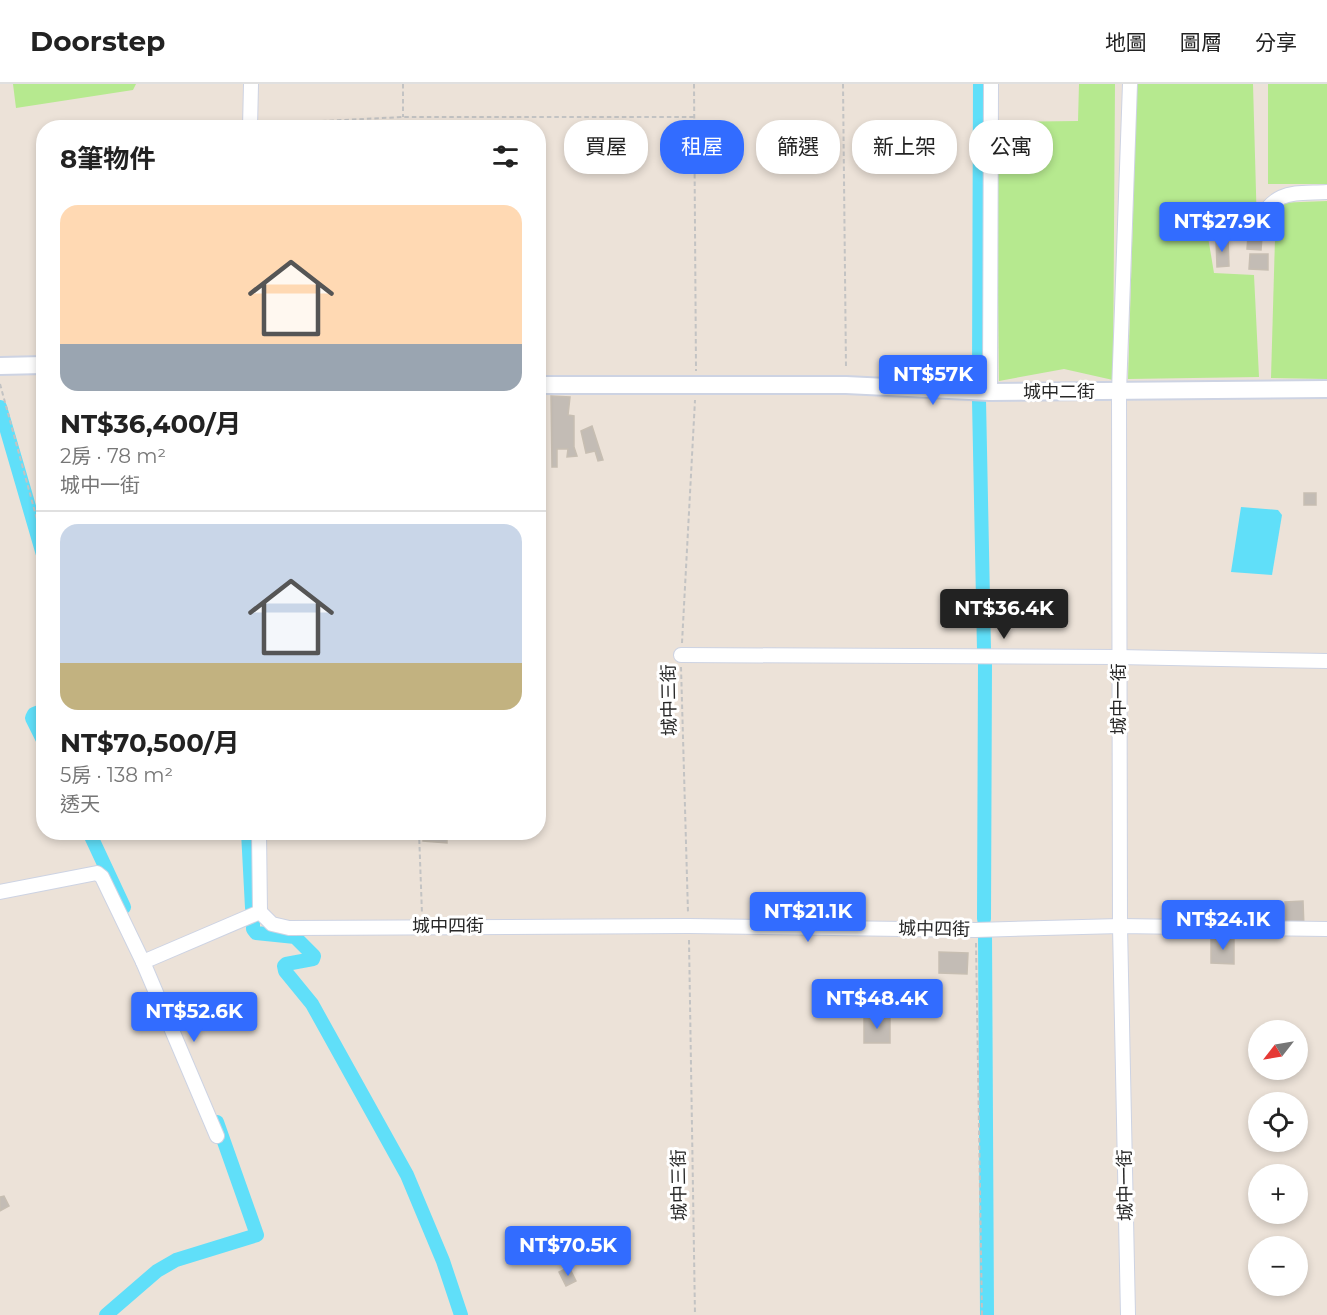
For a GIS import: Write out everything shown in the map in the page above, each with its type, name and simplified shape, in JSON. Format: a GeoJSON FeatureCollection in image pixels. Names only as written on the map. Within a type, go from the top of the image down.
{"type":"FeatureCollection","features":[{"type":"Feature","properties":{"kind":"street"},"geometry":{"type":"LineString","coordinates":[[250,120],[251,84]]}},
{"type":"Feature","properties":{"kind":"street"},"geometry":{"type":"LineString","coordinates":[[990,392],[991,84]]}},
{"type":"Feature","properties":{"kind":"street","name":"城中一街"},"geometry":{"type":"LineString","coordinates":[[1128,1315],[1120,926],[1118,657],[1119,392],[1130,84]]}},
{"type":"Feature","properties":{"kind":"street"},"geometry":{"type":"LineString","coordinates":[[1234,225],[1256,224],[1267,206],[1277,198],[1290,194],[1327,192]]}},
{"type":"Feature","properties":{"kind":"street"},"geometry":{"type":"LineString","coordinates":[[0,366],[36,365]]}},
{"type":"Feature","properties":{"kind":"street","name":"城中二街"},"geometry":{"type":"LineString","coordinates":[[546,385],[846,385],[990,392],[1327,389]]}},
{"type":"Feature","properties":{"kind":"street"},"geometry":{"type":"LineString","coordinates":[[681,655],[1118,657],[1327,661]]}},
{"type":"Feature","properties":{"kind":"street"},"geometry":{"type":"LineString","coordinates":[[143,963],[260,912],[259,840]]}},
{"type":"Feature","properties":{"kind":"street"},"geometry":{"type":"LineString","coordinates":[[0,892],[97,873],[102,877],[143,963],[217,1136]]}},
{"type":"Feature","properties":{"kind":"street","name":"城中四街"},"geometry":{"type":"LineString","coordinates":[[260,912],[272,924],[289,928],[688,926],[975,930],[1120,926],[1327,929]]}},
{"type":"Feature","properties":{"kind":"path"},"geometry":{"type":"LineString","coordinates":[[403,84],[403,117]]}},
{"type":"Feature","properties":{"kind":"path","name":"城中三街"},"geometry":{"type":"LineString","coordinates":[[694,84],[696,384],[681,655],[695,1315]]}},
{"type":"Feature","properties":{"kind":"path"},"geometry":{"type":"LineString","coordinates":[[843,84],[846,385]]}},
{"type":"Feature","properties":{"kind":"path"},"geometry":{"type":"LineString","coordinates":[[352,120],[403,117],[694,117]]}},
{"type":"Feature","properties":{"kind":"path"},"geometry":{"type":"LineString","coordinates":[[0,384],[36,516]]}},
{"type":"Feature","properties":{"kind":"path"},"geometry":{"type":"LineString","coordinates":[[419,840],[422,926]]}},
{"type":"Feature","properties":{"kind":"path"},"geometry":{"type":"LineString","coordinates":[[975,930],[982,1315]]}},
{"type":"Feature","properties":{"kind":"green space"},"geometry":{"type":"Polygon","coordinates":[[[13,84],[136,84],[133,90],[16,108],[13,84]]]}},
{"type":"Feature","properties":{"kind":"green space"},"geometry":{"type":"Polygon","coordinates":[[[1079,84],[1115,84],[1113,380],[1064,369],[999,381],[997,174],[1053,174],[1053,121],[1078,121],[1079,84]]]}},
{"type":"Feature","properties":{"kind":"green space"},"geometry":{"type":"Polygon","coordinates":[[[1137,84],[1253,84],[1257,228],[1207,231],[1214,273],[1254,275],[1259,377],[1128,379],[1137,84]]]}},
{"type":"Feature","properties":{"kind":"green space"},"geometry":{"type":"Polygon","coordinates":[[[1268,84],[1327,84],[1327,184],[1268,184],[1268,84]]]}},
{"type":"Feature","properties":{"kind":"green space"},"geometry":{"type":"Polygon","coordinates":[[[1327,201],[1327,379],[1271,378],[1276,203],[1327,201]]]}},
{"type":"Feature","properties":{"kind":"water"},"geometry":{"type":"Polygon","coordinates":[[[1241,507],[1278,510],[1282,515],[1272,575],[1231,572],[1241,507]]]}},
{"type":"Feature","properties":{"kind":"building"},"geometry":{"type":"Polygon","coordinates":[[[1248,236],[1262,237],[1261,250],[1247,249],[1248,236]]]}},
{"type":"Feature","properties":{"kind":"building"},"geometry":{"type":"Polygon","coordinates":[[[1216,239],[1228,239],[1229,266],[1217,267],[1216,239]]]}},
{"type":"Feature","properties":{"kind":"building"},"geometry":{"type":"Polygon","coordinates":[[[1250,254],[1268,254],[1268,270],[1249,269],[1250,254]]]}},
{"type":"Feature","properties":{"kind":"building"},"geometry":{"type":"Polygon","coordinates":[[[551,396],[570,397],[568,415],[574,416],[574,447],[577,456],[567,457],[568,449],[557,449],[557,467],[552,467],[551,396]]]}},
{"type":"Feature","properties":{"kind":"building"},"geometry":{"type":"Polygon","coordinates":[[[592,426],[603,460],[598,461],[595,451],[586,453],[581,431],[592,426]]]}},
{"type":"Feature","properties":{"kind":"building"},"geometry":{"type":"Polygon","coordinates":[[[1304,493],[1316,493],[1316,505],[1304,505],[1304,493]]]}},
{"type":"Feature","properties":{"kind":"building"},"geometry":{"type":"Polygon","coordinates":[[[447,840],[447,843],[423,841],[447,840]]]}},
{"type":"Feature","properties":{"kind":"building"},"geometry":{"type":"Polygon","coordinates":[[[1303,901],[1304,928],[1286,928],[1285,902],[1303,901]]]}},
{"type":"Feature","properties":{"kind":"building"},"geometry":{"type":"Polygon","coordinates":[[[1211,938],[1234,938],[1234,964],[1211,963],[1211,938]]]}},
{"type":"Feature","properties":{"kind":"building"},"geometry":{"type":"Polygon","coordinates":[[[939,952],[968,953],[967,974],[939,973],[939,952]]]}},
{"type":"Feature","properties":{"kind":"building"},"geometry":{"type":"Polygon","coordinates":[[[864,1016],[890,1016],[890,1043],[864,1043],[864,1016]]]}},
{"type":"Feature","properties":{"kind":"building"},"geometry":{"type":"Polygon","coordinates":[[[4,1196],[9,1206],[0,1211],[0,1197],[4,1196]]]}},
{"type":"Feature","properties":{"kind":"building"},"geometry":{"type":"Polygon","coordinates":[[[569,1267],[576,1281],[566,1286],[559,1272],[569,1267]]]}},
{"type":"Feature","properties":{"kind":"waterway"},"geometry":{"type":"LineString","coordinates":[[979,375],[980,84]]}},
{"type":"Feature","properties":{"kind":"waterway"},"geometry":{"type":"LineString","coordinates":[[979,400],[984,650]]}},
{"type":"Feature","properties":{"kind":"waterway"},"geometry":{"type":"LineString","coordinates":[[0,407],[36,531]]}},
{"type":"Feature","properties":{"kind":"waterway"},"geometry":{"type":"LineString","coordinates":[[984,919],[985,664]]}},
{"type":"Feature","properties":{"kind":"waterway"},"geometry":{"type":"LineString","coordinates":[[36,713],[32,718],[36,726]]}},
{"type":"Feature","properties":{"kind":"waterway"},"geometry":{"type":"LineString","coordinates":[[93,840],[124,907]]}},
{"type":"Feature","properties":{"kind":"waterway"},"geometry":{"type":"LineString","coordinates":[[248,840],[252,908]]}},
{"type":"Feature","properties":{"kind":"waterway"},"geometry":{"type":"LineString","coordinates":[[253,922],[253,929],[256,933],[295,937],[314,956],[313,959],[286,964],[285,971],[312,1004],[407,1175],[443,1261],[461,1315]]}},
{"type":"Feature","properties":{"kind":"waterway"},"geometry":{"type":"LineString","coordinates":[[985,934],[987,1315]]}},
{"type":"Feature","properties":{"kind":"waterway"},"geometry":{"type":"LineString","coordinates":[[106,1315],[157,1271],[176,1260],[257,1235],[217,1122]]}}]}
